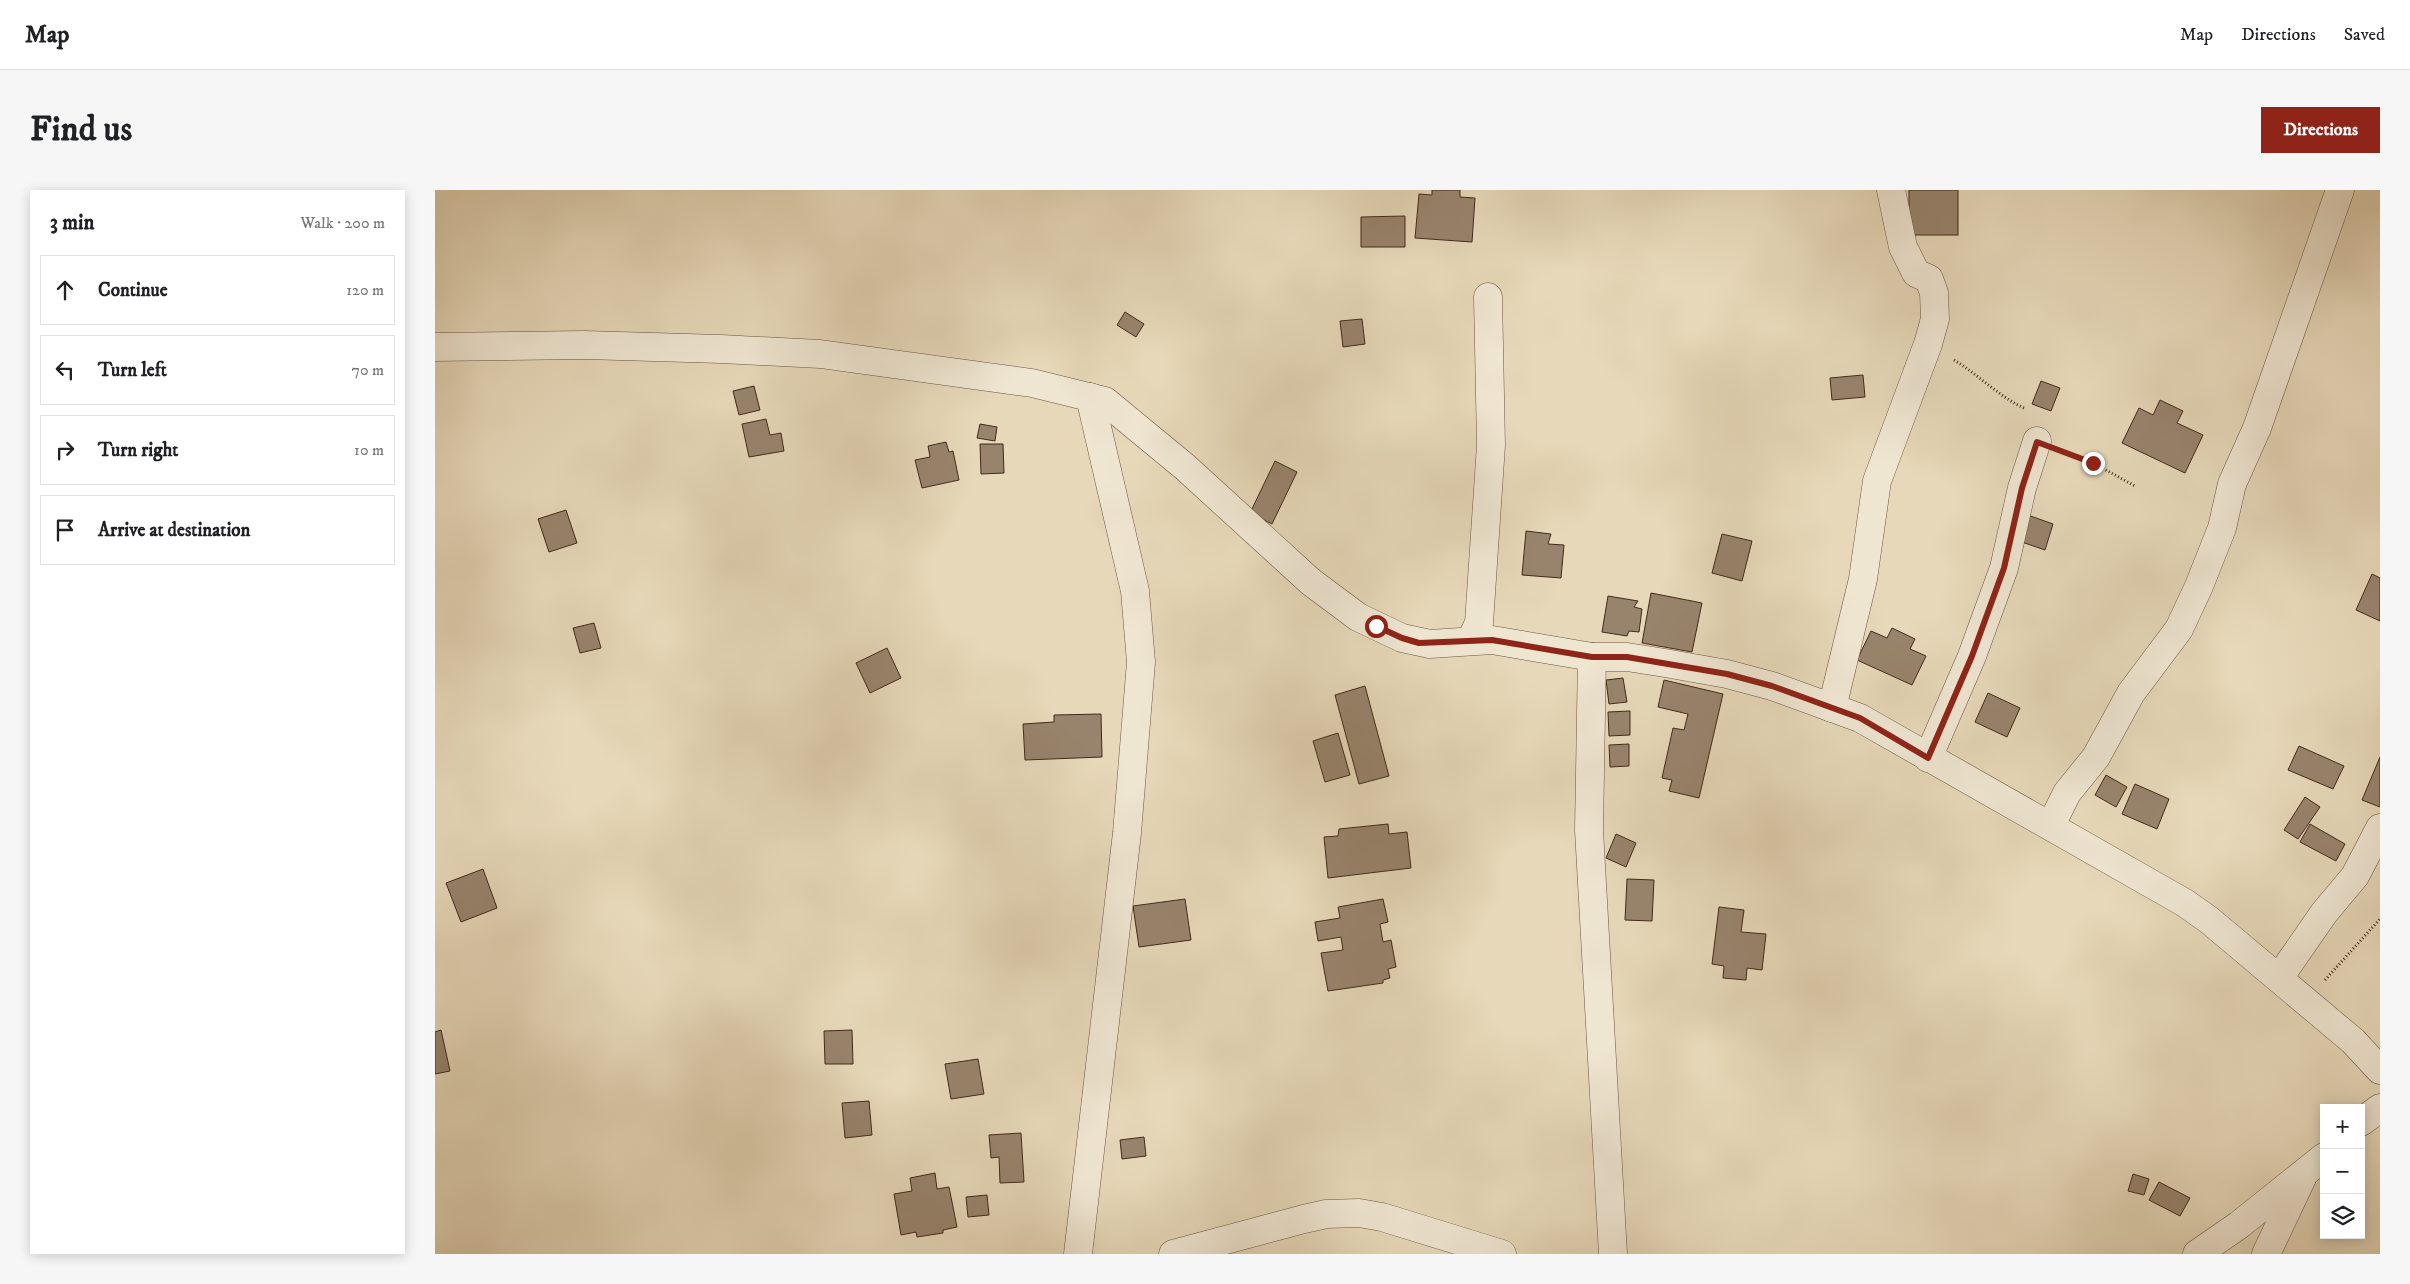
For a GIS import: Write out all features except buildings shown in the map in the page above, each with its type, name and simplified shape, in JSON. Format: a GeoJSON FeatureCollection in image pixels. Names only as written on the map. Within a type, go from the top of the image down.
{"type":"FeatureCollection","features":[{"type":"Feature","properties":{"kind":"street"},"geometry":{"type":"LineString","coordinates":[[1832,708],[1863,579],[1877,481],[1928,344],[1935,319],[1934,293],[1929,279],[1916,273],[1903,247],[1891,190]]}},
{"type":"Feature","properties":{"kind":"street"},"geometry":{"type":"LineString","coordinates":[[2051,825],[2067,793],[2096,757],[2131,694],[2179,629],[2199,586],[2222,528],[2232,484],[2257,428],[2340,190]]}},
{"type":"Feature","properties":{"kind":"street"},"geometry":{"type":"LineString","coordinates":[[1471,640],[1479,623],[1491,445],[1489,296]]}},
{"type":"Feature","properties":{"kind":"street"},"geometry":{"type":"LineString","coordinates":[[435,347],[595,345],[804,353],[1032,383],[1105,401],[1185,467],[1311,582],[1358,617],[1402,638],[1419,643],[1492,640],[1592,657],[1627,657],[1727,674],[1772,686],[1860,718],[2185,903],[2279,978],[2353,1041],[2380,1070]]}},
{"type":"Feature","properties":{"kind":"street"},"geometry":{"type":"LineString","coordinates":[[1078,1254],[1125,852],[1141,662],[1135,591],[1090,397]]}},
{"type":"Feature","properties":{"kind":"street"},"geometry":{"type":"LineString","coordinates":[[1928,758],[1972,656],[2004,568],[2022,488],[2037,442]]}},
{"type":"Feature","properties":{"kind":"street"},"geometry":{"type":"LineString","coordinates":[[1592,657],[1589,830],[1613,1254]]}},
{"type":"Feature","properties":{"kind":"street"},"geometry":{"type":"LineString","coordinates":[[2279,978],[2324,913],[2355,876],[2380,828]]}},
{"type":"Feature","properties":{"kind":"street"},"geometry":{"type":"LineString","coordinates":[[2365,1119],[2380,1108]]}},
{"type":"Feature","properties":{"kind":"street"},"geometry":{"type":"LineString","coordinates":[[2197,1254],[2314,1166]]}},
{"type":"Feature","properties":{"kind":"street"},"geometry":{"type":"LineString","coordinates":[[2266,1254],[2314,1166]]}},
{"type":"Feature","properties":{"kind":"street"},"geometry":{"type":"LineString","coordinates":[[1173,1254],[1325,1214],[1359,1212],[1502,1254]]}},
{"type":"Feature","properties":{"kind":"path"},"geometry":{"type":"LineString","coordinates":[[1928,344],[1970,370],[2012,403],[2026,409]]}},
{"type":"Feature","properties":{"kind":"path"},"geometry":{"type":"LineString","coordinates":[[2037,442],[2093,463],[2135,486]]}},
{"type":"Feature","properties":{"kind":"path"},"geometry":{"type":"LineString","coordinates":[[2305,1002],[2380,919]]}},
{"type":"Feature","properties":{"kind":"route"},"geometry":{"type":"LineString","coordinates":[[1376,626],[1402,638],[1419,643],[1492,640],[1592,657],[1627,657],[1727,674],[1772,686],[1860,718],[1928,758],[1972,656],[2004,568],[2022,488],[2037,442],[2093,463]]}}]}
